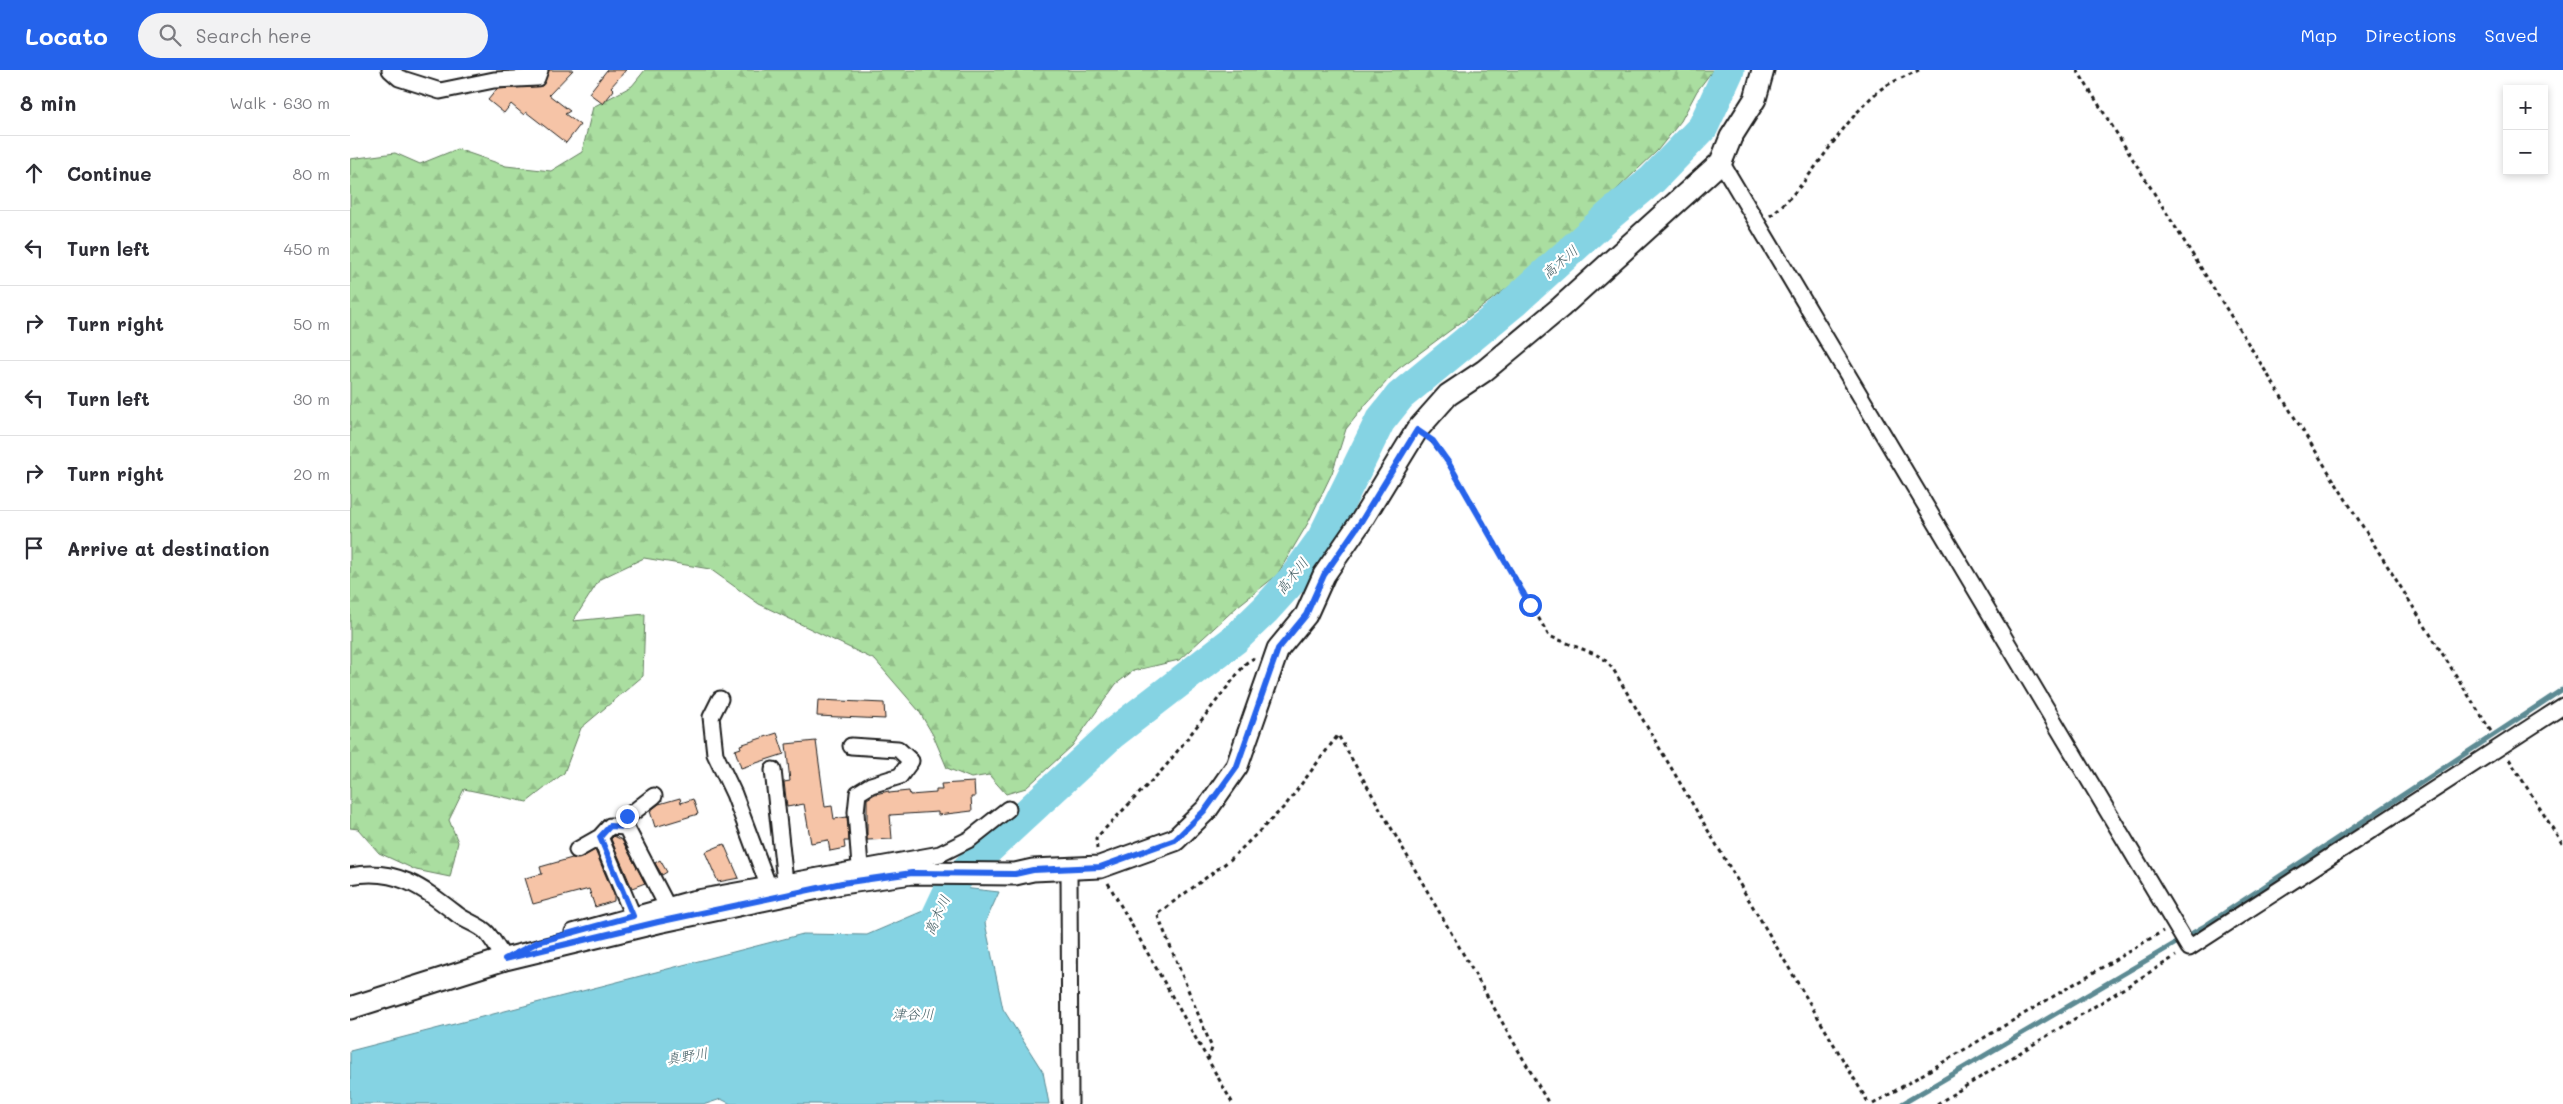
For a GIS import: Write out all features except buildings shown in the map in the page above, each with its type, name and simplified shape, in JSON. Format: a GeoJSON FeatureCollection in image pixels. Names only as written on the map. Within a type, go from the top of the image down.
{"type":"FeatureCollection","features":[{"type":"Feature","properties":{"kind":"street"},"geometry":{"type":"LineString","coordinates":[[390,70],[398,78],[440,92],[494,80],[537,78],[540,70]]}},
{"type":"Feature","properties":{"kind":"street"},"geometry":{"type":"LineString","coordinates":[[350,1008],[505,959],[658,922],[842,883],[912,873],[1015,874],[1033,870],[1100,867],[1175,840],[1206,809],[1237,766],[1278,649],[1306,615],[1324,575],[1362,520],[1417,430],[1448,395],[1484,371],[1561,307],[1721,162],[1731,137],[1755,99],[1763,70]]}},
{"type":"Feature","properties":{"kind":"street"},"geometry":{"type":"LineString","coordinates":[[1721,162],[1760,224],[2189,947],[2563,706]]}},
{"type":"Feature","properties":{"kind":"street"},"geometry":{"type":"LineString","coordinates":[[720,699],[711,717],[716,754],[734,794],[768,885]]}},
{"type":"Feature","properties":{"kind":"street"},"geometry":{"type":"LineString","coordinates":[[851,746],[898,749],[911,761],[900,776],[871,785],[858,793],[856,812],[860,867]]}},
{"type":"Feature","properties":{"kind":"street"},"geometry":{"type":"LineString","coordinates":[[773,770],[785,882]]}},
{"type":"Feature","properties":{"kind":"street"},"geometry":{"type":"LineString","coordinates":[[654,796],[627,816],[626,827],[667,906]]}},
{"type":"Feature","properties":{"kind":"street"},"geometry":{"type":"LineString","coordinates":[[505,959],[538,942],[667,906],[860,867],[940,854],[970,839],[1008,809]]}},
{"type":"Feature","properties":{"kind":"street"},"geometry":{"type":"LineString","coordinates":[[577,850],[600,837],[610,826],[626,827]]}},
{"type":"Feature","properties":{"kind":"street"},"geometry":{"type":"LineString","coordinates":[[600,837],[633,916]]}},
{"type":"Feature","properties":{"kind":"street"},"geometry":{"type":"LineString","coordinates":[[1069,869],[1070,1104]]}},
{"type":"Feature","properties":{"kind":"street"},"geometry":{"type":"LineString","coordinates":[[350,876],[397,876],[421,888],[439,899],[459,917],[487,932],[505,959]]}},
{"type":"Feature","properties":{"kind":"path"},"geometry":{"type":"LineString","coordinates":[[1760,224],[1775,212],[1809,177],[1848,123],[1882,89],[1919,70]]}},
{"type":"Feature","properties":{"kind":"path"},"geometry":{"type":"LineString","coordinates":[[2077,70],[2489,727]]}},
{"type":"Feature","properties":{"kind":"path"},"geometry":{"type":"LineString","coordinates":[[1417,430],[1433,441],[1448,462],[1549,636],[1604,658],[1613,669],[1869,1104]]}},
{"type":"Feature","properties":{"kind":"path"},"geometry":{"type":"LineString","coordinates":[[1208,1060],[1212,1048],[1157,914],[1230,860],[1285,806],[1338,735],[1549,1104]]}},
{"type":"Feature","properties":{"kind":"path"},"geometry":{"type":"LineString","coordinates":[[2500,745],[2563,845]]}},
{"type":"Feature","properties":{"kind":"path"},"geometry":{"type":"LineString","coordinates":[[1873,1104],[2177,928]]}},
{"type":"Feature","properties":{"kind":"path"},"geometry":{"type":"LineString","coordinates":[[1936,1104],[2189,947]]}},
{"type":"Feature","properties":{"kind":"green space"},"geometry":{"type":"Polygon","coordinates":[[[645,70],[1713,70],[1697,91],[1681,121],[1657,151],[1533,269],[1398,369],[1367,403],[1346,429],[1332,473],[1308,523],[1277,575],[1238,606],[1179,660],[1133,671],[1116,684],[1072,746],[1026,788],[1006,794],[989,775],[971,778],[947,768],[933,735],[919,711],[875,660],[759,604],[710,569],[644,558],[600,579],[573,621],[645,614],[643,676],[581,728],[564,773],[527,802],[464,789],[449,820],[458,842],[450,877],[416,870],[379,853],[358,829],[350,828],[350,159],[395,153],[420,164],[457,149],[506,166],[551,171],[582,152],[593,107],[632,86],[645,70]]]}},
{"type":"Feature","properties":{"kind":"water","name":"津谷川"},"geometry":{"type":"Polygon","coordinates":[[[954,887],[999,892],[985,923],[1003,1009],[1043,1072],[1049,1104],[731,1104],[721,1099],[706,1104],[350,1104],[350,1051],[803,934],[867,935],[923,911],[954,887]]]}},
{"type":"Feature","properties":{"kind":"waterway","name":"高木川"},"geometry":{"type":"LineString","coordinates":[[930,931],[953,882],[1112,734],[1234,640],[1265,610],[1293,579],[1322,539],[1380,421],[1400,396],[1513,303],[1612,213],[1652,180],[1703,127],[1729,70]]}},
{"type":"Feature","properties":{"kind":"waterway"},"geometry":{"type":"LineString","coordinates":[[1902,1104],[2203,927],[2563,689]]}},
{"type":"Feature","properties":{"kind":"route"},"geometry":{"type":"LineString","coordinates":[[627,816],[626,827],[610,826],[600,837],[633,916],[538,942],[505,959],[658,922],[842,883],[912,873],[1015,874],[1033,870],[1100,867],[1175,840],[1206,809],[1237,766],[1278,649],[1306,615],[1324,575],[1362,520],[1417,430],[1433,441],[1448,462],[1530,605]]}},
{"type":"Feature","properties":{"kind":"water label","name":"真野川"},"geometry":{"type":"Point","coordinates":[687,1056]}}]}
